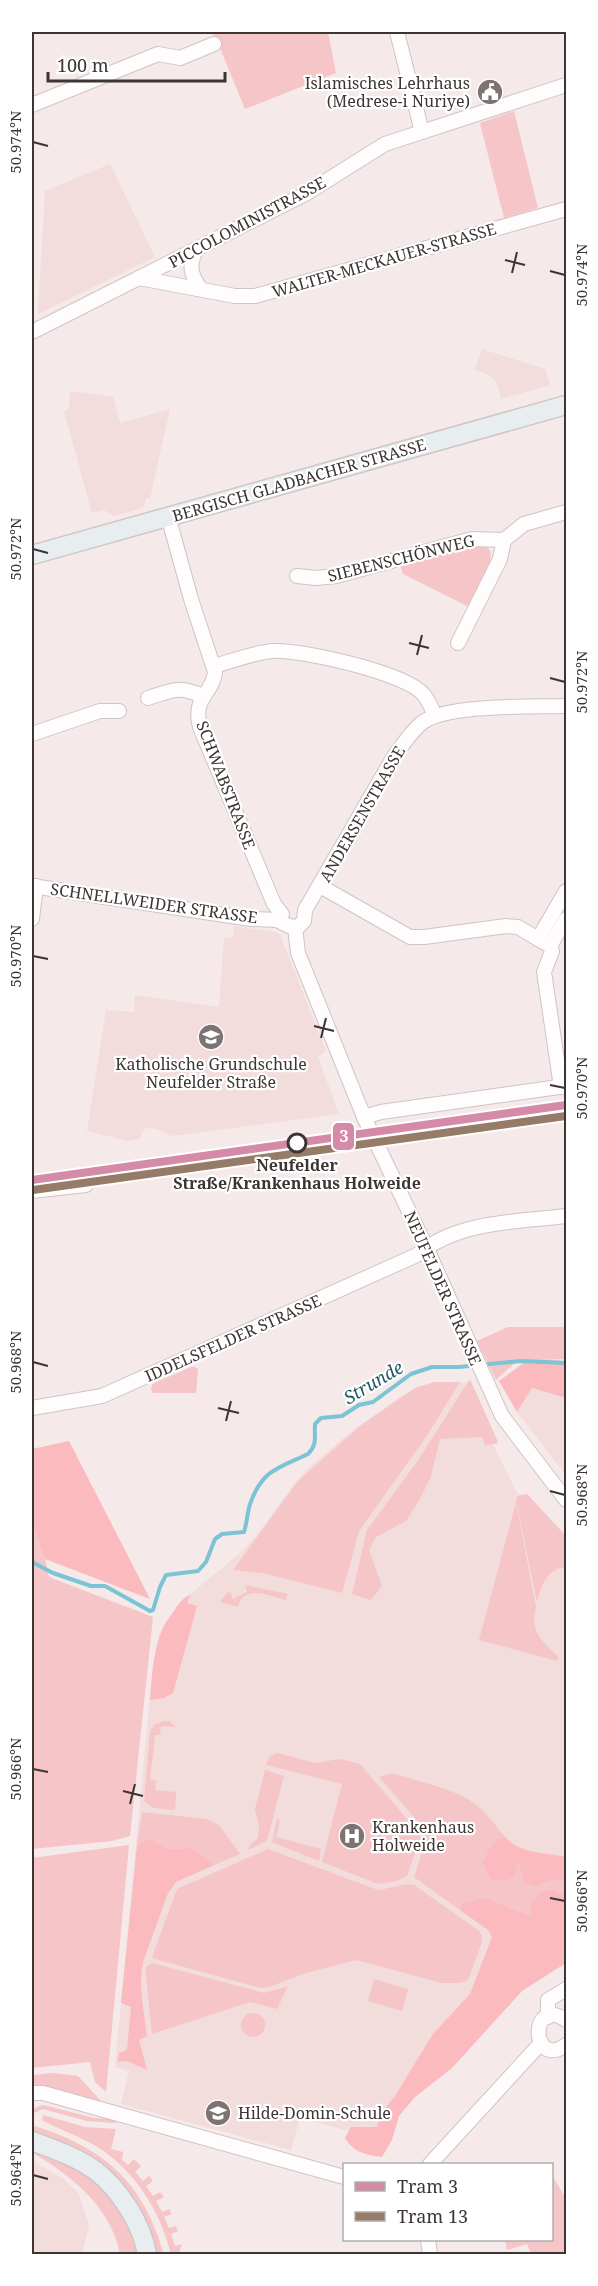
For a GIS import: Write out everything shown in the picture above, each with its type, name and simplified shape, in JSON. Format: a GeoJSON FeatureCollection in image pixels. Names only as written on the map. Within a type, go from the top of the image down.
{"type":"FeatureCollection","features":[{"type":"Feature","properties":{"kind":"main road","name":"BERGISCH GLADBACHER STRASSE"},"geometry":{"type":"LineString","coordinates":[[32,555],[567,405]]}},
{"type":"Feature","properties":{"kind":"main road"},"geometry":{"type":"LineString","coordinates":[[32,2141],[63,2153],[96,2172],[128,2208],[146,2245],[147,2254]]}},
{"type":"Feature","properties":{"kind":"street"},"geometry":{"type":"LineString","coordinates":[[397,32],[422,132]]}},
{"type":"Feature","properties":{"kind":"street"},"geometry":{"type":"LineString","coordinates":[[32,105],[158,54],[180,58],[214,44]]}},
{"type":"Feature","properties":{"kind":"street","name":"PICCOLOMINISTRASSE"},"geometry":{"type":"LineString","coordinates":[[32,332],[307,193],[385,144],[567,85]]}},
{"type":"Feature","properties":{"kind":"street","name":"WALTER-MECKAUER-STRASSE"},"geometry":{"type":"LineString","coordinates":[[139,278],[235,296],[255,296],[567,209]]}},
{"type":"Feature","properties":{"kind":"street"},"geometry":{"type":"LineString","coordinates":[[196,249],[190,266],[191,273],[200,288]]}},
{"type":"Feature","properties":{"kind":"street"},"geometry":{"type":"LineString","coordinates":[[458,643],[500,559],[504,540],[524,524],[567,512]]}},
{"type":"Feature","properties":{"kind":"street"},"geometry":{"type":"LineString","coordinates":[[168,516],[191,598],[214,666],[270,651],[314,656],[361,667],[400,680],[424,695],[435,716]]}},
{"type":"Feature","properties":{"kind":"street","name":"SIEBENSCHÖNWEG"},"geometry":{"type":"LineString","coordinates":[[297,576],[316,578],[336,576],[472,538],[504,540]]}},
{"type":"Feature","properties":{"kind":"street","name":"SCHWABSTRASSE"},"geometry":{"type":"LineString","coordinates":[[214,666],[214,680],[203,696],[198,714],[201,732],[279,917]]}},
{"type":"Feature","properties":{"kind":"street"},"geometry":{"type":"LineString","coordinates":[[148,698],[179,688],[203,696]]}},
{"type":"Feature","properties":{"kind":"street","name":"ANDERSENSTRASSE"},"geometry":{"type":"LineString","coordinates":[[295,927],[303,924],[305,910],[393,758],[422,723],[435,716],[473,710],[563,705]]}},
{"type":"Feature","properties":{"kind":"street"},"geometry":{"type":"LineString","coordinates":[[32,734],[100,711],[118,711]]}},
{"type":"Feature","properties":{"kind":"street"},"geometry":{"type":"LineString","coordinates":[[32,919],[34,886]]}},
{"type":"Feature","properties":{"kind":"street","name":"SCHNELLWEIDER STRASSE"},"geometry":{"type":"LineString","coordinates":[[34,886],[251,919],[279,917]]}},
{"type":"Feature","properties":{"kind":"street"},"geometry":{"type":"LineString","coordinates":[[320,886],[410,937],[424,938],[507,926],[518,927],[550,946],[552,951],[544,972],[564,1087],[390,1111],[364,1117]]}},
{"type":"Feature","properties":{"kind":"street"},"geometry":{"type":"LineString","coordinates":[[538,939],[566,891]]}},
{"type":"Feature","properties":{"kind":"street"},"geometry":{"type":"LineString","coordinates":[[295,927],[279,917],[291,910],[305,910]]}},
{"type":"Feature","properties":{"kind":"street"},"geometry":{"type":"LineString","coordinates":[[550,946],[567,919]]}},
{"type":"Feature","properties":{"kind":"street","name":"NEUFELDER STRASSE"},"geometry":{"type":"LineString","coordinates":[[295,927],[298,953],[364,1117],[426,1247],[477,1364],[502,1416],[567,1500]]}},
{"type":"Feature","properties":{"kind":"street"},"geometry":{"type":"LineString","coordinates":[[32,1191],[86,1185]]}},
{"type":"Feature","properties":{"kind":"street","name":"IDDELSFELDER STRASSE"},"geometry":{"type":"LineString","coordinates":[[32,1408],[102,1396],[417,1255],[426,1247],[456,1233],[482,1226],[567,1216]]}},
{"type":"Feature","properties":{"kind":"street"},"geometry":{"type":"LineString","coordinates":[[548,2017],[548,2000],[567,1989]]}},
{"type":"Feature","properties":{"kind":"street"},"geometry":{"type":"LineString","coordinates":[[541,2043],[538,2028],[543,2020],[559,2016],[567,2020]]}},
{"type":"Feature","properties":{"kind":"street"},"geometry":{"type":"LineString","coordinates":[[541,2043],[555,2050],[566,2048]]}},
{"type":"Feature","properties":{"kind":"street"},"geometry":{"type":"LineString","coordinates":[[431,2163],[541,2043]]}},
{"type":"Feature","properties":{"kind":"street"},"geometry":{"type":"LineString","coordinates":[[32,2093],[43,2093],[343,2176]]}},
{"type":"Feature","properties":{"kind":"street"},"geometry":{"type":"LineString","coordinates":[[32,2104],[45,2102],[81,2104]]}},
{"type":"Feature","properties":{"kind":"shaded area"},"geometry":{"type":"Polygon","coordinates":[[[212,32],[328,32],[336,73],[245,109],[212,32]]]}},
{"type":"Feature","properties":{"kind":"shaded area"},"geometry":{"type":"Polygon","coordinates":[[[514,111],[538,208],[504,218],[480,123],[514,111]]]}},
{"type":"Feature","properties":{"kind":"shaded area"},"geometry":{"type":"Polygon","coordinates":[[[110,164],[155,257],[38,314],[45,191],[110,164]]]}},
{"type":"Feature","properties":{"kind":"shaded area"},"geometry":{"type":"Polygon","coordinates":[[[482,349],[545,369],[550,385],[501,399],[496,381],[489,375],[475,370],[482,349]]]}},
{"type":"Feature","properties":{"kind":"shaded area"},"geometry":{"type":"Polygon","coordinates":[[[70,391],[113,397],[120,423],[170,409],[150,498],[147,498],[142,508],[114,516],[104,510],[92,513],[64,411],[69,409],[70,391]]]}},
{"type":"Feature","properties":{"kind":"shaded area"},"geometry":{"type":"Polygon","coordinates":[[[476,543],[485,546],[491,554],[488,569],[469,607],[403,574],[400,564],[476,543]]]}},
{"type":"Feature","properties":{"kind":"shaded area","name":"Katholische Grundschule Neufelder Straße"},"geometry":{"type":"Polygon","coordinates":[[[234,926],[276,932],[280,935],[326,1051],[318,1057],[339,1114],[172,1136],[157,1129],[145,1128],[139,1139],[128,1141],[87,1131],[106,1010],[134,1012],[135,995],[219,1007],[224,937],[233,938],[234,926]]]}},
{"type":"Feature","properties":{"kind":"shaded area"},"geometry":{"type":"Polygon","coordinates":[[[508,1327],[566,1327],[566,1359],[517,1361],[496,1380],[477,1341],[508,1327]]]}},
{"type":"Feature","properties":{"kind":"shaded area"},"geometry":{"type":"Polygon","coordinates":[[[566,1361],[566,1398],[532,1388],[517,1412],[499,1381],[525,1362],[566,1361]]]}},
{"type":"Feature","properties":{"kind":"shaded area"},"geometry":{"type":"Polygon","coordinates":[[[191,1367],[198,1369],[196,1393],[153,1393],[152,1384],[191,1367]]]}},
{"type":"Feature","properties":{"kind":"shaded area"},"geometry":{"type":"Polygon","coordinates":[[[470,1379],[498,1442],[485,1445],[482,1437],[440,1439],[431,1476],[406,1521],[376,1537],[369,1550],[382,1586],[371,1600],[352,1594],[367,1530],[417,1462],[470,1379]]]}},
{"type":"Feature","properties":{"kind":"shaded area"},"geometry":{"type":"Polygon","coordinates":[[[434,1382],[460,1382],[428,1434],[359,1531],[342,1593],[262,1573],[233,1570],[298,1481],[359,1427],[415,1388],[434,1382]]]}},
{"type":"Feature","properties":{"kind":"shaded area","name":"Krankenhaus Holweide"},"geometry":{"type":"Polygon","coordinates":[[[438,1382],[470,1383],[493,1445],[518,1495],[527,1494],[566,1536],[566,1954],[507,2000],[413,2096],[378,2142],[360,2134],[300,2118],[291,2150],[121,2104],[129,2071],[115,2067],[153,1665],[159,1634],[165,1622],[181,1602],[240,1553],[257,1535],[307,1469],[353,1430],[400,1397],[418,1387],[438,1382]]]}},
{"type":"Feature","properties":{"kind":"shaded area"},"geometry":{"type":"Polygon","coordinates":[[[532,1388],[566,1398],[566,1475],[517,1412],[532,1388]]]}},
{"type":"Feature","properties":{"kind":"shaded area"},"geometry":{"type":"Polygon","coordinates":[[[69,1441],[150,1599],[45,1559],[32,1522],[32,1449],[69,1441]]]}},
{"type":"Feature","properties":{"kind":"shaded area"},"geometry":{"type":"Polygon","coordinates":[[[527,1494],[566,1536],[566,1567],[549,1574],[537,1602],[516,1500],[518,1496],[527,1494]]]}},
{"type":"Feature","properties":{"kind":"shaded area"},"geometry":{"type":"Polygon","coordinates":[[[516,1503],[536,1607],[534,1623],[538,1635],[558,1657],[557,1661],[479,1640],[516,1503]]]}},
{"type":"Feature","properties":{"kind":"shaded area"},"geometry":{"type":"Polygon","coordinates":[[[32,1522],[49,1577],[153,1617],[130,1836],[112,1841],[32,1849],[32,1522]]]}},
{"type":"Feature","properties":{"kind":"shaded area"},"geometry":{"type":"Polygon","coordinates":[[[245,1585],[288,1594],[286,1600],[252,1593],[241,1600],[238,1607],[220,1602],[229,1591],[233,1599],[247,1592],[245,1585]]]}},
{"type":"Feature","properties":{"kind":"shaded area"},"geometry":{"type":"Polygon","coordinates":[[[190,1595],[187,1603],[197,1606],[173,1693],[164,1698],[150,1700],[155,1653],[162,1631],[179,1604],[190,1595]]]}},
{"type":"Feature","properties":{"kind":"shaded area"},"geometry":{"type":"Polygon","coordinates":[[[169,1721],[176,1727],[161,1726],[160,1735],[155,1735],[150,1780],[156,1781],[155,1790],[176,1792],[175,1810],[153,1808],[144,1801],[150,1732],[154,1725],[169,1721]]]}},
{"type":"Feature","properties":{"kind":"shaded area"},"geometry":{"type":"Polygon","coordinates":[[[277,1753],[315,1763],[340,1759],[360,1764],[419,1833],[420,1839],[407,1876],[393,1882],[378,1884],[322,1862],[342,1784],[266,1765],[269,1757],[277,1753]]]}},
{"type":"Feature","properties":{"kind":"shaded area"},"geometry":{"type":"Polygon","coordinates":[[[265,1770],[284,1776],[268,1837],[265,1842],[248,1850],[258,1838],[259,1826],[255,1809],[265,1770]]]}},
{"type":"Feature","properties":{"kind":"shaded area"},"geometry":{"type":"Polygon","coordinates":[[[392,1773],[446,1789],[475,1804],[506,1838],[498,1838],[490,1847],[518,1859],[535,1887],[548,1881],[566,1879],[566,1896],[555,1890],[532,1916],[484,1897],[461,1904],[460,1910],[414,1877],[426,1839],[426,1831],[379,1777],[392,1773]]]}},
{"type":"Feature","properties":{"kind":"shaded area"},"geometry":{"type":"Polygon","coordinates":[[[142,1812],[206,1819],[219,1825],[240,1854],[214,1865],[192,1848],[167,1849],[149,1838],[137,1846],[142,1812]]]}},
{"type":"Feature","properties":{"kind":"shaded area"},"geometry":{"type":"Polygon","coordinates":[[[277,1819],[280,1820],[276,1837],[321,1849],[319,1861],[272,1842],[277,1819]]]}},
{"type":"Feature","properties":{"kind":"shaded area"},"geometry":{"type":"Polygon","coordinates":[[[149,1838],[167,1849],[192,1848],[214,1865],[176,1882],[168,1893],[143,1962],[141,1989],[147,2036],[139,2040],[147,2070],[127,2061],[118,2062],[119,2053],[127,2050],[131,2007],[121,2003],[137,1846],[149,1838]]]}},
{"type":"Feature","properties":{"kind":"shaded area"},"geometry":{"type":"Polygon","coordinates":[[[498,1838],[506,1838],[526,1850],[566,1857],[566,1879],[548,1881],[535,1887],[525,1883],[518,1860],[514,1877],[503,1881],[491,1879],[483,1863],[490,1847],[498,1838]]]}},
{"type":"Feature","properties":{"kind":"shaded area"},"geometry":{"type":"Polygon","coordinates":[[[129,1845],[106,2092],[95,2082],[90,2062],[32,2068],[32,1858],[129,1845]]]}},
{"type":"Feature","properties":{"kind":"shaded area"},"geometry":{"type":"Polygon","coordinates":[[[268,1849],[378,1890],[414,1885],[479,1931],[482,1936],[482,1942],[468,1980],[460,1983],[442,1983],[356,1960],[261,1988],[152,1957],[177,1889],[268,1849]]]}},
{"type":"Feature","properties":{"kind":"shaded area"},"geometry":{"type":"Polygon","coordinates":[[[555,1890],[566,1896],[566,1963],[522,1991],[452,2068],[415,2097],[399,2116],[392,2140],[382,2157],[365,2154],[352,2147],[345,2138],[351,2127],[377,2127],[380,2115],[395,2096],[433,2034],[470,1994],[492,1937],[488,1930],[460,1910],[461,1904],[484,1897],[531,1916],[531,1904],[540,1892],[555,1890]]]}},
{"type":"Feature","properties":{"kind":"shaded area"},"geometry":{"type":"Polygon","coordinates":[[[152,1963],[264,1993],[288,1986],[277,2009],[250,2002],[152,2034],[146,1967],[152,1963]]]}},
{"type":"Feature","properties":{"kind":"shaded area"},"geometry":{"type":"Polygon","coordinates":[[[374,1979],[408,1989],[402,2011],[368,2001],[374,1979]]]}},
{"type":"Feature","properties":{"kind":"shaded area"},"geometry":{"type":"Polygon","coordinates":[[[253,2013],[261,2017],[265,2025],[261,2033],[253,2037],[245,2033],[241,2025],[245,2017],[253,2013]]]}},
{"type":"Feature","properties":{"kind":"shaded area"},"geometry":{"type":"Polygon","coordinates":[[[53,2073],[78,2076],[101,2101],[99,2103],[32,2089],[32,2075],[53,2073]]]}},
{"type":"Feature","properties":{"kind":"shaded area"},"geometry":{"type":"Polygon","coordinates":[[[43,2105],[94,2118],[117,2119],[115,2123],[87,2121],[43,2109],[32,2114],[32,2109],[43,2105]]]}},
{"type":"Feature","properties":{"kind":"shaded area"},"geometry":{"type":"Polygon","coordinates":[[[43,2115],[85,2127],[116,2129],[111,2149],[123,2152],[122,2160],[128,2165],[134,2159],[141,2166],[135,2172],[143,2181],[149,2176],[153,2181],[146,2186],[153,2196],[160,2192],[164,2197],[156,2201],[162,2212],[169,2209],[172,2214],[164,2217],[169,2228],[176,2226],[178,2231],[171,2234],[175,2246],[182,2244],[179,2254],[171,2254],[153,2207],[123,2167],[96,2146],[42,2120],[43,2115]]]}},
{"type":"Feature","properties":{"kind":"shaded area"},"geometry":{"type":"Polygon","coordinates":[[[32,2125],[80,2144],[117,2170],[132,2187],[144,2206],[164,2254],[155,2254],[137,2208],[32,2132],[32,2125]]]}},
{"type":"Feature","properties":{"kind":"shaded area"},"geometry":{"type":"Polygon","coordinates":[[[35,2149],[73,2167],[101,2188],[123,2216],[140,2254],[120,2254],[115,2237],[99,2207],[62,2172],[33,2153],[35,2149]]]}},
{"type":"Feature","properties":{"kind":"shaded area"},"geometry":{"type":"Polygon","coordinates":[[[32,2156],[35,2162],[65,2180],[78,2193],[89,2225],[82,2254],[32,2254],[32,2156]]]}},
{"type":"Feature","properties":{"kind":"shaded area"},"geometry":{"type":"Polygon","coordinates":[[[553,2177],[566,2199],[566,2254],[531,2254],[527,2244],[507,2250],[505,2241],[553,2241],[553,2177]]]}},
{"type":"Feature","properties":{"kind":"waterway","name":"Strunde"},"geometry":{"type":"LineString","coordinates":[[32,1562],[53,1573],[91,1586],[105,1586],[150,1611],[153,1610],[166,1575],[198,1571],[206,1562],[215,1539],[222,1534],[244,1532],[250,1504],[260,1484],[272,1471],[308,1454],[314,1444],[315,1424],[321,1418],[342,1416],[359,1405],[373,1402],[411,1374],[432,1367],[459,1367],[521,1361],[566,1363]]}},
{"type":"Feature","properties":{"kind":"tram line","name":"3"},"geometry":{"type":"LineString","coordinates":[[32,1180],[566,1105]]}},
{"type":"Feature","properties":{"kind":"tram line","name":"13"},"geometry":{"type":"LineString","coordinates":[[33,1190],[566,1116]]}},
{"type":"Feature","properties":{"kind":"place","name":"Islamisches Lehrhaus (Medrese-i Nuriye)"},"geometry":{"type":"Point","coordinates":[490,92]}},
{"type":"Feature","properties":{"kind":"place","name":"Katholische Grundschule Neufelder Straße"},"geometry":{"type":"Point","coordinates":[211,1037]}},
{"type":"Feature","properties":{"kind":"place","name":"Neufelder Straße/Krankenhaus Holweide"},"geometry":{"type":"Point","coordinates":[297,1143]}},
{"type":"Feature","properties":{"kind":"place","name":"Krankenhaus Holweide"},"geometry":{"type":"Point","coordinates":[352,1836]}},
{"type":"Feature","properties":{"kind":"place","name":"Hilde-Domin-Schule"},"geometry":{"type":"Point","coordinates":[218,2113]}}]}
